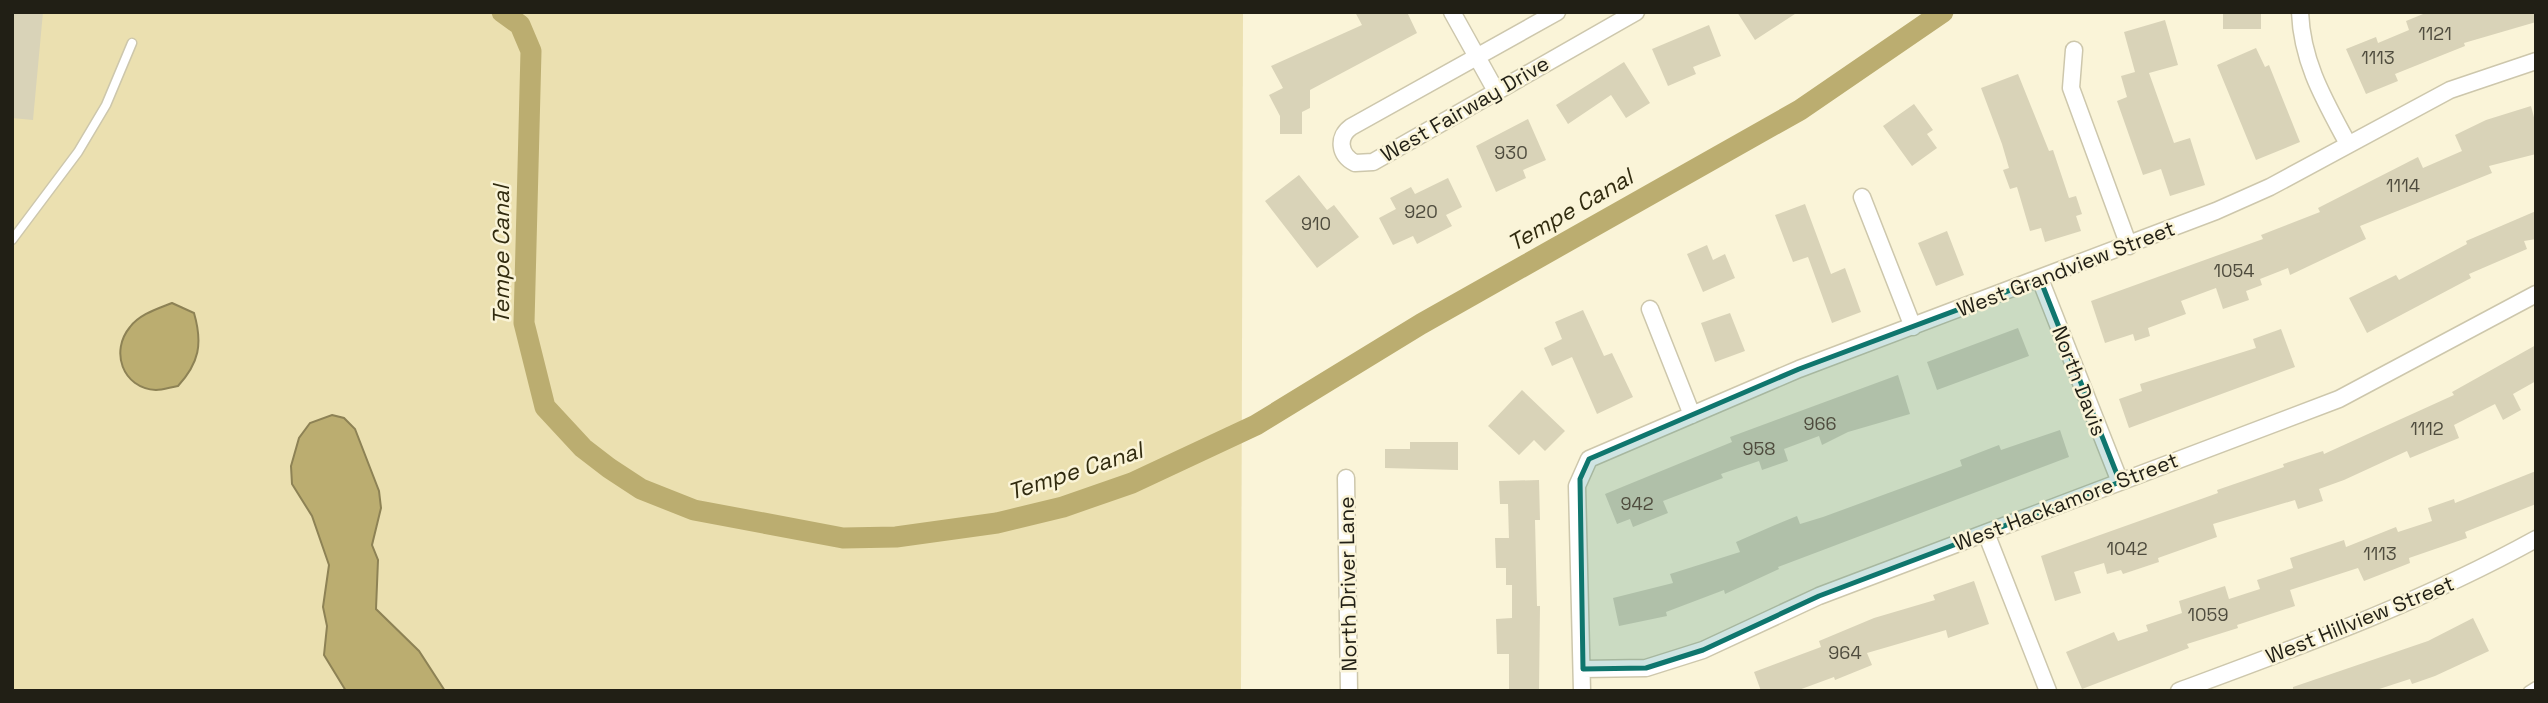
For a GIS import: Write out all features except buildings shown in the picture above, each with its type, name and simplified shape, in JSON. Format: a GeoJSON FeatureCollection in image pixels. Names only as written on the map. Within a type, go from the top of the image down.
{"type":"FeatureCollection","features":[{"type":"Feature","properties":{"kind":"street"},"geometry":{"type":"LineString","coordinates":[[1452,12],[1496,91]]}},
{"type":"Feature","properties":{"kind":"street","name":"West Fairway Drive"},"geometry":{"type":"LineString","coordinates":[[1557,12],[1351,127],[1344,132],[1341,143],[1343,153],[1355,163],[1373,162],[1636,12]]}},
{"type":"Feature","properties":{"kind":"street"},"geometry":{"type":"LineString","coordinates":[[2300,12],[2301,34],[2311,74],[2348,144]]}},
{"type":"Feature","properties":{"kind":"street"},"geometry":{"type":"LineString","coordinates":[[2074,50],[2071,88],[2129,246]]}},
{"type":"Feature","properties":{"kind":"street","name":"West Grandview Street"},"geometry":{"type":"LineString","coordinates":[[1583,669],[1577,486],[1589,459],[1799,369],[2129,246],[2270,187],[2450,90],[2536,61]]}},
{"type":"Feature","properties":{"kind":"street"},"geometry":{"type":"LineString","coordinates":[[1862,197],[1913,327]]}},
{"type":"Feature","properties":{"kind":"street","name":"North Davis"},"geometry":{"type":"LineString","coordinates":[[2040,279],[2120,482]]}},
{"type":"Feature","properties":{"kind":"street","name":"West Hackamore Street"},"geometry":{"type":"LineString","coordinates":[[1583,669],[1646,668],[1703,650],[1819,596],[2339,399],[2536,294]]}},
{"type":"Feature","properties":{"kind":"street"},"geometry":{"type":"LineString","coordinates":[[1650,309],[1692,415]]}},
{"type":"Feature","properties":{"kind":"street","name":"North Driver Lane"},"geometry":{"type":"LineString","coordinates":[[1346,478],[1349,691]]}},
{"type":"Feature","properties":{"kind":"street"},"geometry":{"type":"LineString","coordinates":[[1986,533],[2048,691]]}},
{"type":"Feature","properties":{"kind":"street","name":"West Hillview Street"},"geometry":{"type":"LineString","coordinates":[[2179,691],[2388,613],[2467,577],[2536,539]]}},
{"type":"Feature","properties":{"kind":"street"},"geometry":{"type":"LineString","coordinates":[[1583,669],[1583,691]]}},
{"type":"Feature","properties":{"kind":"lane"},"geometry":{"type":"LineString","coordinates":[[12,240],[78,152],[106,105],[132,43]]}},
{"type":"Feature","properties":{"kind":"lane"},"geometry":{"type":"LineString","coordinates":[[2528,691],[2536,686]]}},
{"type":"Feature","properties":{"kind":"highlighted area"},"geometry":{"type":"Polygon","coordinates":[[[2040,279],[2120,482],[1819,596],[1703,650],[1646,668],[1583,669],[1580,479],[1589,459],[1799,369],[2040,279]]]}},
{"type":"Feature","properties":{"kind":"shaded area"},"geometry":{"type":"Polygon","coordinates":[[[12,12],[1243,12],[1241,691],[12,691],[12,12]]]}},
{"type":"Feature","properties":{"kind":"shaded area"},"geometry":{"type":"Polygon","coordinates":[[[172,303],[194,313],[198,334],[195,361],[178,386],[159,390],[144,388],[128,376],[123,367],[120,357],[124,337],[139,319],[172,303]]]}},
{"type":"Feature","properties":{"kind":"shaded area"},"geometry":{"type":"Polygon","coordinates":[[[332,415],[344,418],[355,429],[379,491],[381,508],[372,545],[378,560],[376,609],[419,651],[445,691],[346,691],[324,655],[327,626],[323,607],[329,565],[312,516],[292,484],[291,466],[299,438],[310,423],[332,415]]]}},
{"type":"Feature","properties":{"kind":"waterway","name":"Tempe Canal"},"geometry":{"type":"LineString","coordinates":[[502,12],[520,25],[531,51],[524,323],[545,407],[583,448],[641,489],[694,510],[843,538],[896,537],[997,523],[1063,507],[1132,483],[1256,425],[1421,324],[1800,110],[1943,12]]}}]}
